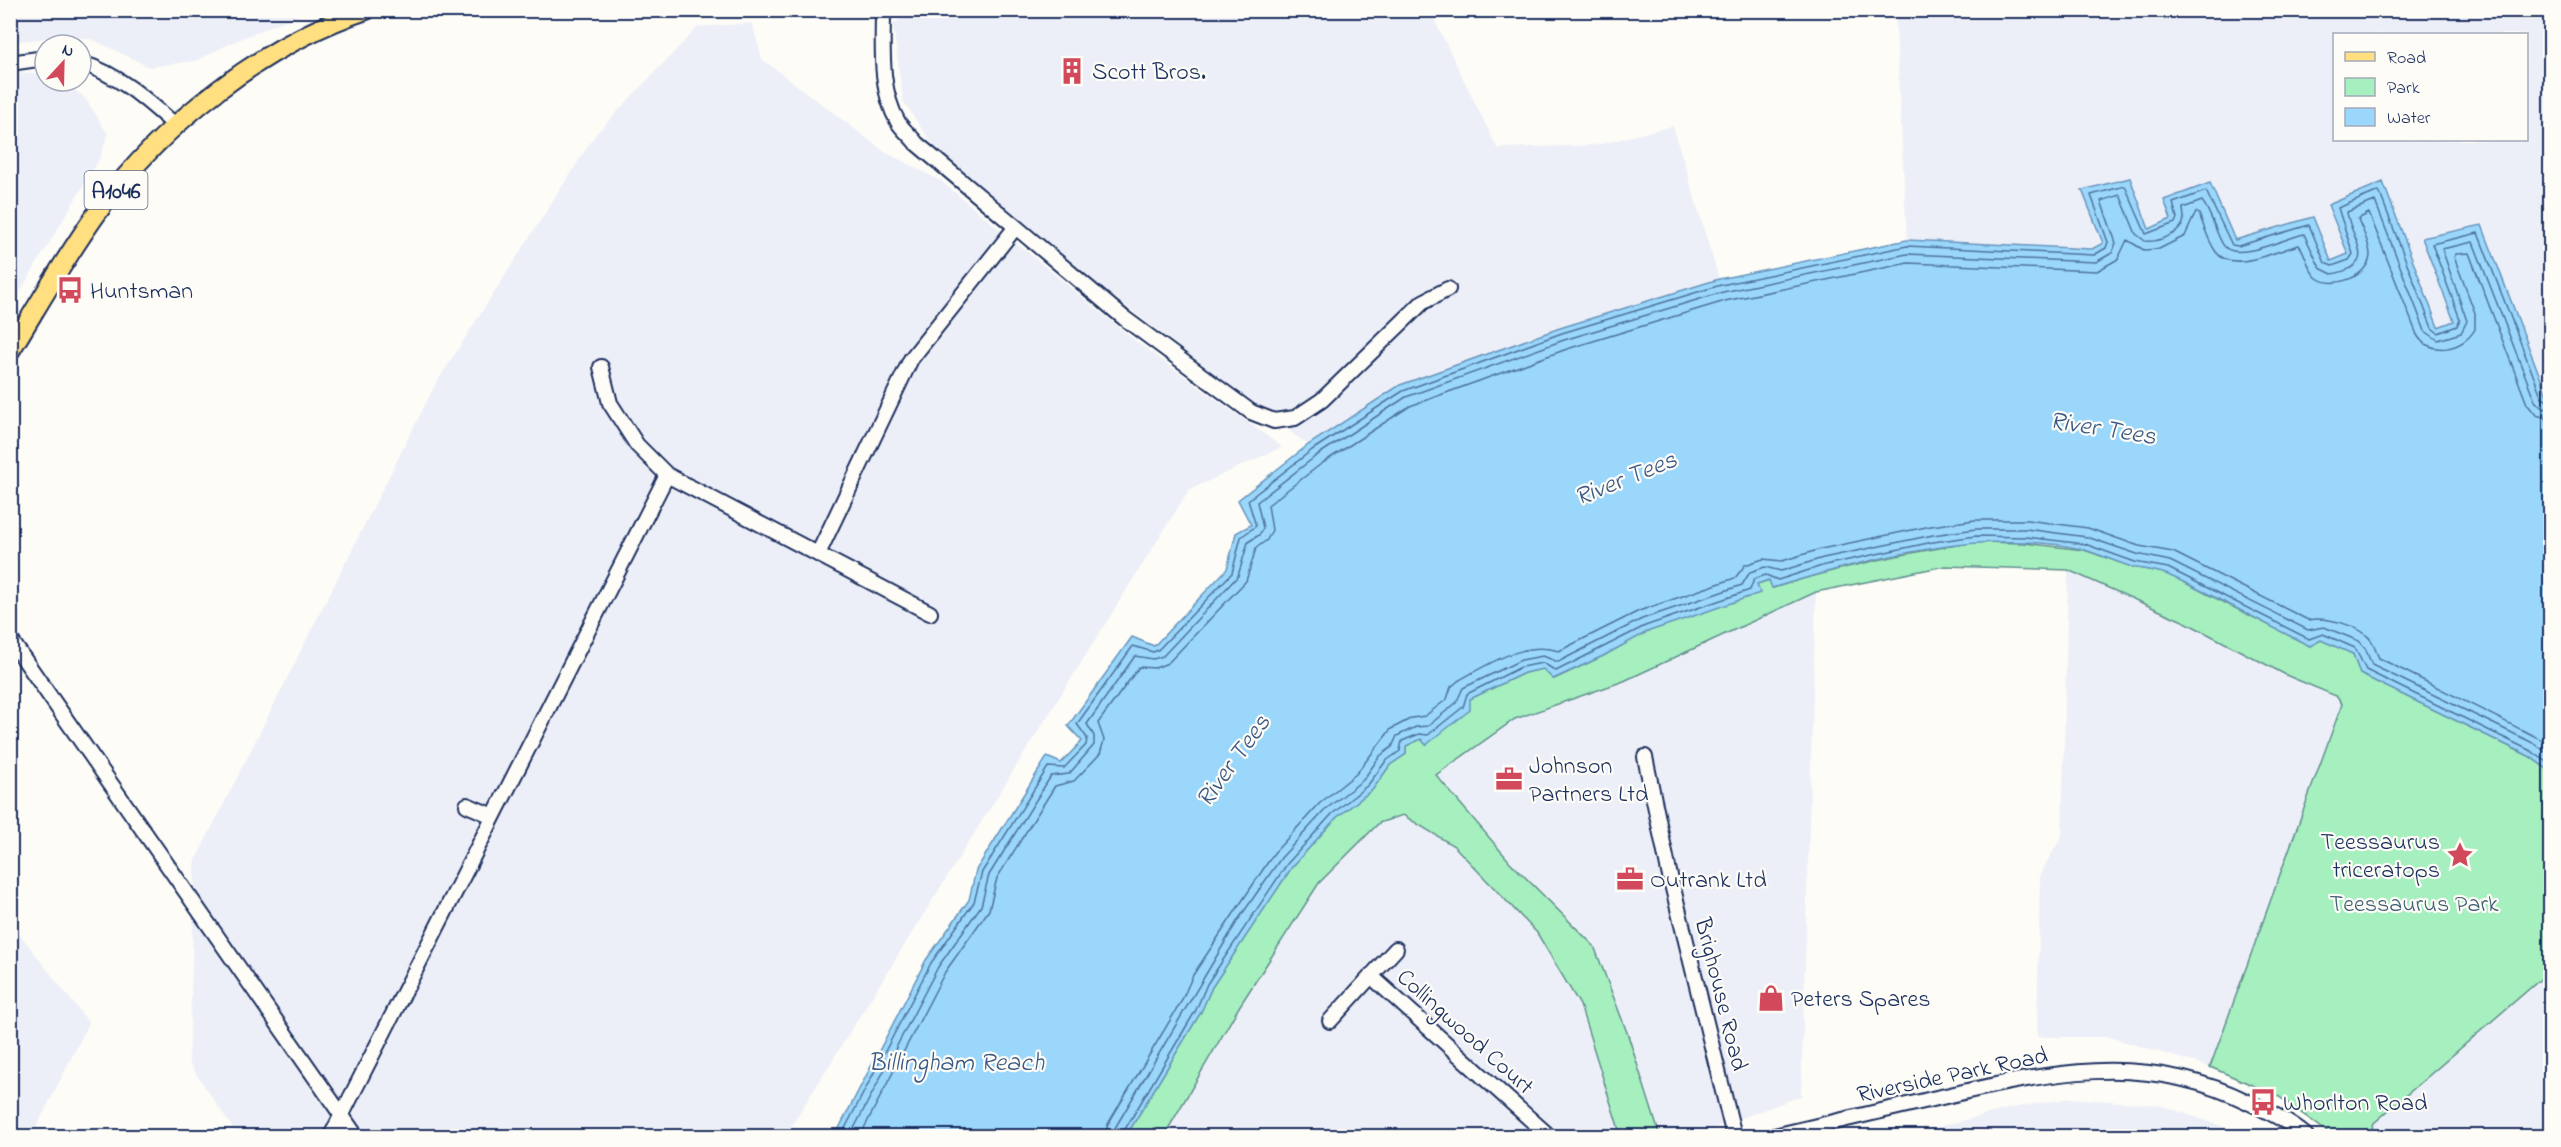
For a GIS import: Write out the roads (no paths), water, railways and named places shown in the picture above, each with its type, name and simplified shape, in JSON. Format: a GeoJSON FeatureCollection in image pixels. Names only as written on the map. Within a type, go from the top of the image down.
{"type":"FeatureCollection","features":[{"type":"Feature","properties":{"kind":"main road","name":"A1046"},"geometry":{"type":"LineString","coordinates":[[10,351],[101,208],[175,125],[209,97],[285,46],[366,10]]}},
{"type":"Feature","properties":{"kind":"street"},"geometry":{"type":"LineString","coordinates":[[883,10],[884,67],[888,95],[898,122],[916,143],[1124,318],[1251,412],[1274,421],[1296,418],[1322,400],[1423,302],[1448,289]]}},
{"type":"Feature","properties":{"kind":"street"},"geometry":{"type":"LineString","coordinates":[[10,63],[33,60]]}},
{"type":"Feature","properties":{"kind":"street"},"geometry":{"type":"LineString","coordinates":[[93,68],[119,80],[146,99],[175,125]]}},
{"type":"Feature","properties":{"kind":"street"},"geometry":{"type":"LineString","coordinates":[[818,554],[912,359],[1015,228]]}},
{"type":"Feature","properties":{"kind":"street"},"geometry":{"type":"LineString","coordinates":[[601,367],[610,403],[637,445],[666,475],[930,613]]}},
{"type":"Feature","properties":{"kind":"street"},"geometry":{"type":"LineString","coordinates":[[331,1137],[666,475]]}},
{"type":"Feature","properties":{"kind":"street"},"geometry":{"type":"LineString","coordinates":[[10,639],[356,1137]]}},
{"type":"Feature","properties":{"kind":"street","name":"Brighouse Road"},"geometry":{"type":"LineString","coordinates":[[1645,757],[1669,872],[1734,1137]]}},
{"type":"Feature","properties":{"kind":"street"},"geometry":{"type":"LineString","coordinates":[[467,805],[493,816]]}},
{"type":"Feature","properties":{"kind":"street"},"geometry":{"type":"LineString","coordinates":[[1371,976],[1396,949]]}},
{"type":"Feature","properties":{"kind":"street","name":"Collingwood Court"},"geometry":{"type":"LineString","coordinates":[[1330,1021],[1371,976],[1549,1137]]}},
{"type":"Feature","properties":{"kind":"street","name":"Riverside Park Road"},"geometry":{"type":"LineString","coordinates":[[1774,1137],[1805,1133],[2029,1077],[2120,1069],[2175,1076],[2215,1087],[2268,1111],[2306,1137]]}},
{"type":"Feature","properties":{"kind":"street"},"geometry":{"type":"LineString","coordinates":[[322,1090],[351,1096]]}},
{"type":"Feature","properties":{"kind":"water"},"geometry":{"type":"Polygon","coordinates":[[[2130,178],[2149,229],[2171,219],[2164,200],[2210,183],[2235,240],[2313,217],[2331,261],[2348,254],[2328,205],[2383,182],[2438,327],[2454,321],[2422,238],[2482,225],[2550,403],[2550,771],[2529,756],[2360,674],[2353,654],[2321,640],[2310,646],[2168,575],[2132,567],[2085,550],[2048,544],[2008,542],[1968,544],[1886,557],[1846,566],[1772,588],[1769,580],[1757,584],[1760,593],[1647,632],[1553,679],[1543,669],[1524,673],[1470,699],[1470,710],[1426,745],[1421,739],[1406,746],[1406,754],[1390,765],[1373,789],[1336,818],[1292,867],[1212,987],[1201,1012],[1126,1136],[835,1136],[926,960],[969,900],[976,870],[1047,757],[1061,763],[1082,741],[1068,726],[1132,637],[1154,646],[1227,569],[1236,533],[1251,525],[1238,500],[1308,445],[1400,385],[1560,328],[1719,279],[1907,240],[2092,249],[2103,243],[2082,190],[2130,178]]]}},
{"type":"Feature","properties":{"kind":"place","name":"Scott Bros."},"geometry":{"type":"Point","coordinates":[1072,71]}},
{"type":"Feature","properties":{"kind":"place","name":"Huntsman"},"geometry":{"type":"Point","coordinates":[70,290]}},
{"type":"Feature","properties":{"kind":"place","name":"Johnson Partners Ltd"},"geometry":{"type":"Point","coordinates":[1509,779]}},
{"type":"Feature","properties":{"kind":"place","name":"Teessaurus triceratops"},"geometry":{"type":"Point","coordinates":[2460,855]}},
{"type":"Feature","properties":{"kind":"place","name":"Outrank Ltd"},"geometry":{"type":"Point","coordinates":[1630,879]}},
{"type":"Feature","properties":{"kind":"place","name":"Peters Spares"},"geometry":{"type":"Point","coordinates":[1771,998]}},
{"type":"Feature","properties":{"kind":"place","name":"Whorlton Road"},"geometry":{"type":"Point","coordinates":[2263,1102]}},
{"type":"Feature","properties":{"kind":"water label","name":"River Tees"},"geometry":{"type":"Point","coordinates":[2103,427]}},
{"type":"Feature","properties":{"kind":"water label","name":"River Tees"},"geometry":{"type":"Point","coordinates":[1625,477]}},
{"type":"Feature","properties":{"kind":"water label","name":"River Tees"},"geometry":{"type":"Point","coordinates":[1232,760]}},
{"type":"Feature","properties":{"kind":"water label","name":"Billingham Reach"},"geometry":{"type":"Point","coordinates":[956,1061]}},
{"type":"Feature","properties":{"kind":"park label","name":"Teessaurus Park"},"geometry":{"type":"Point","coordinates":[2414,903]}}]}
